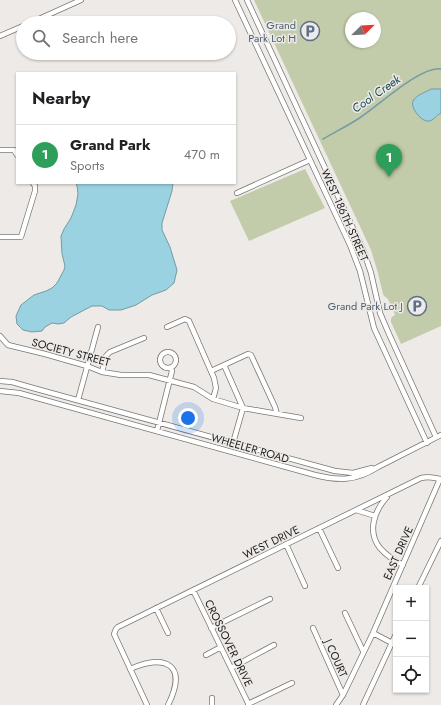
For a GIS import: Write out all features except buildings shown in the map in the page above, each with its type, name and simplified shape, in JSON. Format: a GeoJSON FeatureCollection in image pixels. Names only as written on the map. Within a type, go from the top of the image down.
{"type":"FeatureCollection","features":[{"type":"Feature","properties":{"kind":"street"},"geometry":{"type":"LineString","coordinates":[[46,16],[81,0]]}},
{"type":"Feature","properties":{"kind":"street","name":"WEST 186TH STREET"},"geometry":{"type":"LineString","coordinates":[[235,0],[356,260],[374,328],[427,443]]}},
{"type":"Feature","properties":{"kind":"street","name":"WEST 186TH STREET"},"geometry":{"type":"LineString","coordinates":[[246,0],[364,252],[371,273],[380,313],[439,436]]}},
{"type":"Feature","properties":{"kind":"street"},"geometry":{"type":"LineString","coordinates":[[0,36],[16,29]]}},
{"type":"Feature","properties":{"kind":"street"},"geometry":{"type":"LineString","coordinates":[[0,150],[14,150],[16,153]]}},
{"type":"Feature","properties":{"kind":"street"},"geometry":{"type":"LineString","coordinates":[[237,193],[310,160]]}},
{"type":"Feature","properties":{"kind":"street"},"geometry":{"type":"LineString","coordinates":[[0,237],[21,237],[35,191],[34,184]]}},
{"type":"Feature","properties":{"kind":"street"},"geometry":{"type":"LineString","coordinates":[[332,207],[341,202]]}},
{"type":"Feature","properties":{"kind":"street"},"geometry":{"type":"LineString","coordinates":[[167,327],[182,320],[188,320],[190,323],[215,382],[216,388],[212,399]]}},
{"type":"Feature","properties":{"kind":"street"},"geometry":{"type":"LineString","coordinates":[[78,400],[98,327]]}},
{"type":"Feature","properties":{"kind":"street","name":"SOCIETY STREET"},"geometry":{"type":"LineString","coordinates":[[0,336],[8,345],[87,366],[102,372],[121,375],[149,375],[194,387],[212,399],[243,408],[302,418]]}},
{"type":"Feature","properties":{"kind":"street"},"geometry":{"type":"LineString","coordinates":[[102,372],[107,355],[110,352],[144,338]]}},
{"type":"Feature","properties":{"kind":"street"},"geometry":{"type":"LineString","coordinates":[[211,371],[248,354],[252,357],[269,392],[277,414]]}},
{"type":"Feature","properties":{"kind":"street"},"geometry":{"type":"LineString","coordinates":[[224,365],[243,408],[233,443]]}},
{"type":"Feature","properties":{"kind":"street"},"geometry":{"type":"LineString","coordinates":[[157,431],[172,371],[171,368]]}},
{"type":"Feature","properties":{"kind":"street","name":"WHEELER ROAD"},"geometry":{"type":"LineString","coordinates":[[0,381],[12,382],[335,471],[353,473],[378,467]]}},
{"type":"Feature","properties":{"kind":"street","name":"WHEELER ROAD"},"geometry":{"type":"LineString","coordinates":[[0,391],[20,394],[328,478],[342,479],[356,477],[370,472],[439,436]]}},
{"type":"Feature","properties":{"kind":"street","name":"WEST DRIVE"},"geometry":{"type":"LineString","coordinates":[[130,668],[114,634],[116,629],[121,625],[426,476],[441,479]]}},
{"type":"Feature","properties":{"kind":"street","name":"EAST DRIVE"},"geometry":{"type":"LineString","coordinates":[[336,705],[343,695],[373,633],[441,479]]}},
{"type":"Feature","properties":{"kind":"street"},"geometry":{"type":"LineString","coordinates":[[389,494],[381,504],[375,516],[374,531],[376,542],[385,553],[403,565]]}},
{"type":"Feature","properties":{"kind":"street"},"geometry":{"type":"LineString","coordinates":[[356,510],[375,516]]}},
{"type":"Feature","properties":{"kind":"street"},"geometry":{"type":"LineString","coordinates":[[318,528],[338,568]]}},
{"type":"Feature","properties":{"kind":"street"},"geometry":{"type":"LineString","coordinates":[[419,585],[441,541]]}},
{"type":"Feature","properties":{"kind":"street"},"geometry":{"type":"LineString","coordinates":[[286,544],[305,586]]}},
{"type":"Feature","properties":{"kind":"street","name":"CROSSOVER DRIVE"},"geometry":{"type":"LineString","coordinates":[[193,590],[248,705]]}},
{"type":"Feature","properties":{"kind":"street"},"geometry":{"type":"LineString","coordinates":[[211,628],[270,599]]}},
{"type":"Feature","properties":{"kind":"street"},"geometry":{"type":"LineString","coordinates":[[156,608],[168,632]]}},
{"type":"Feature","properties":{"kind":"street"},"geometry":{"type":"LineString","coordinates":[[345,613],[363,651]]}},
{"type":"Feature","properties":{"kind":"street","name":"J COURT"},"geometry":{"type":"LineString","coordinates":[[313,628],[343,695]]}},
{"type":"Feature","properties":{"kind":"street"},"geometry":{"type":"LineString","coordinates":[[362,705],[392,643],[373,633]]}},
{"type":"Feature","properties":{"kind":"street"},"geometry":{"type":"LineString","coordinates":[[231,668],[274,645]]}},
{"type":"Feature","properties":{"kind":"street"},"geometry":{"type":"LineString","coordinates":[[206,655],[221,648]]}},
{"type":"Feature","properties":{"kind":"street"},"geometry":{"type":"LineString","coordinates":[[147,705],[130,668],[144,663],[158,662],[171,666],[175,674],[176,683],[168,705]]}},
{"type":"Feature","properties":{"kind":"street"},"geometry":{"type":"LineString","coordinates":[[248,705],[292,683]]}},
{"type":"Feature","properties":{"kind":"street"},"geometry":{"type":"LineString","coordinates":[[212,698],[212,705]]}},
{"type":"Feature","properties":{"kind":"green space"},"geometry":{"type":"Polygon","coordinates":[[[254,0],[441,0],[441,326],[401,344],[391,322],[393,316],[395,315],[388,299],[383,294],[371,250],[254,0]]]}},
{"type":"Feature","properties":{"kind":"green space"},"geometry":{"type":"Polygon","coordinates":[[[305,169],[325,208],[249,241],[230,201],[305,169]]]}},
{"type":"Feature","properties":{"kind":"water"},"geometry":{"type":"Polygon","coordinates":[[[431,89],[441,89],[441,113],[432,120],[426,121],[415,111],[413,101],[419,95],[431,89]]]}},
{"type":"Feature","properties":{"kind":"water"},"geometry":{"type":"Polygon","coordinates":[[[76,184],[173,184],[162,223],[162,230],[170,247],[177,270],[174,283],[166,290],[152,295],[136,305],[121,310],[109,310],[102,306],[92,306],[71,317],[64,323],[52,323],[45,327],[42,331],[32,332],[23,330],[17,324],[16,316],[21,305],[34,295],[52,288],[57,283],[64,270],[65,266],[62,254],[61,236],[76,205],[78,194],[76,184]]]}},
{"type":"Feature","properties":{"kind":"waterway","name":"Cool Creek"},"geometry":{"type":"LineString","coordinates":[[323,139],[366,114],[411,80],[432,70],[441,69]]}},
{"type":"Feature","properties":{"kind":"place","name":"Grand Park Lot H"},"geometry":{"type":"Point","coordinates":[310,31]}},
{"type":"Feature","properties":{"kind":"place","name":"Grand Park"},"geometry":{"type":"Point","coordinates":[389,177]}},
{"type":"Feature","properties":{"kind":"place","name":"Grand Park Lot J"},"geometry":{"type":"Point","coordinates":[417,306]}}]}
